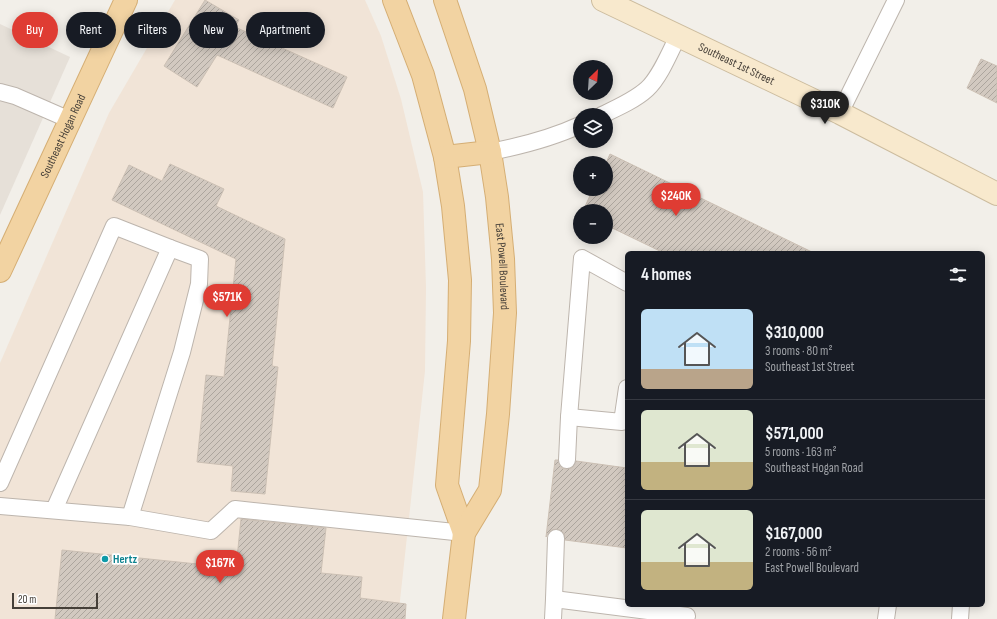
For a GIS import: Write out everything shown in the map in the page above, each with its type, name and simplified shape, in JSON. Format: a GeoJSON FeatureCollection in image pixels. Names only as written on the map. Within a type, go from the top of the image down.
{"type":"FeatureCollection","features":[{"type":"Feature","properties":{"kind":"main road","name":"Southeast Hogan Road"},"geometry":{"type":"LineString","coordinates":[[1,268],[126,0]]}},
{"type":"Feature","properties":{"kind":"main road","name":"East Powell Boulevard"},"geometry":{"type":"LineString","coordinates":[[394,0],[423,75],[445,157],[453,206],[460,280],[458,363],[447,485],[464,533]]}},
{"type":"Feature","properties":{"kind":"main road","name":"East Powell Boulevard"},"geometry":{"type":"LineString","coordinates":[[445,0],[472,82],[490,152],[497,197],[503,259],[505,313],[490,490],[464,533],[454,619]]}},
{"type":"Feature","properties":{"kind":"main road"},"geometry":{"type":"LineString","coordinates":[[445,157],[490,152]]}},
{"type":"Feature","properties":{"kind":"street","name":"Southeast 1st Street"},"geometry":{"type":"LineString","coordinates":[[603,0],[840,113],[997,194]]}},
{"type":"Feature","properties":{"kind":"lane"},"geometry":{"type":"LineString","coordinates":[[840,113],[896,0]]}},
{"type":"Feature","properties":{"kind":"lane"},"geometry":{"type":"LineString","coordinates":[[613,110],[647,88],[664,63],[678,36]]}},
{"type":"Feature","properties":{"kind":"lane"},"geometry":{"type":"LineString","coordinates":[[0,92],[16,96],[70,120]]}},
{"type":"Feature","properties":{"kind":"lane"},"geometry":{"type":"LineString","coordinates":[[490,152],[515,147],[573,128]]}},
{"type":"Feature","properties":{"kind":"lane"},"geometry":{"type":"LineString","coordinates":[[0,483],[114,226],[200,260],[199,284],[182,352],[130,517]]}},
{"type":"Feature","properties":{"kind":"lane"},"geometry":{"type":"LineString","coordinates":[[54,510],[170,248]]}},
{"type":"Feature","properties":{"kind":"lane"},"geometry":{"type":"LineString","coordinates":[[567,460],[582,258],[625,282]]}},
{"type":"Feature","properties":{"kind":"lane"},"geometry":{"type":"LineString","coordinates":[[569,417],[622,422],[625,402]]}},
{"type":"Feature","properties":{"kind":"lane"},"geometry":{"type":"LineString","coordinates":[[0,506],[130,517],[211,531],[235,509],[464,533]]}},
{"type":"Feature","properties":{"kind":"lane"},"geometry":{"type":"LineString","coordinates":[[553,619],[556,538]]}},
{"type":"Feature","properties":{"kind":"lane"},"geometry":{"type":"LineString","coordinates":[[554,599],[687,616],[686,619]]}},
{"type":"Feature","properties":{"kind":"lane"},"geometry":{"type":"LineString","coordinates":[[886,619],[888,607]]}},
{"type":"Feature","properties":{"kind":"lane"},"geometry":{"type":"LineString","coordinates":[[960,619],[961,607]]}},
{"type":"Feature","properties":{"kind":"shaded area"},"geometry":{"type":"Polygon","coordinates":[[[175,0],[365,0],[381,36],[401,99],[423,192],[426,288],[425,371],[398,619],[0,619],[0,363],[109,113],[147,48],[181,48],[181,12],[168,12],[175,0]]]}},
{"type":"Feature","properties":{"kind":"shaded area"},"geometry":{"type":"Polygon","coordinates":[[[0,24],[12,30],[12,48],[51,48],[70,57],[0,215],[0,24]]]}},
{"type":"Feature","properties":{"kind":"building"},"geometry":{"type":"Polygon","coordinates":[[[205,0],[225,12],[198,12],[205,0]]]}},
{"type":"Feature","properties":{"kind":"building"},"geometry":{"type":"Polygon","coordinates":[[[189,26],[189,48],[238,48],[238,28],[246,32],[246,48],[282,48],[347,77],[333,108],[217,55],[197,87],[164,66],[175,48],[181,48],[181,39],[189,26]]]}},
{"type":"Feature","properties":{"kind":"building"},"geometry":{"type":"Polygon","coordinates":[[[981,59],[997,66],[997,103],[967,88],[981,59]]]}},
{"type":"Feature","properties":{"kind":"building"},"geometry":{"type":"Polygon","coordinates":[[[610,154],[810,251],[660,251],[613,228],[613,204],[586,204],[590,196],[613,196],[613,156],[609,156],[610,154]]]}},
{"type":"Feature","properties":{"kind":"building"},"geometry":{"type":"Polygon","coordinates":[[[170,164],[224,189],[216,206],[285,239],[272,366],[278,367],[265,494],[231,491],[233,466],[197,462],[206,375],[224,377],[236,259],[112,200],[129,165],[162,181],[170,164]]]}},
{"type":"Feature","properties":{"kind":"building"},"geometry":{"type":"Polygon","coordinates":[[[555,460],[558,460],[562,468],[566,469],[572,468],[576,461],[625,468],[625,548],[565,540],[564,533],[557,529],[551,530],[546,537],[555,460]]]}},
{"type":"Feature","properties":{"kind":"building","name":"Hertz"},"geometry":{"type":"Polygon","coordinates":[[[241,519],[326,528],[321,573],[362,577],[360,598],[406,604],[405,619],[55,619],[62,550],[236,568],[241,519]]]}},
{"type":"Feature","properties":{"kind":"place","name":"Hertz"},"geometry":{"type":"Point","coordinates":[105,559]}}]}
